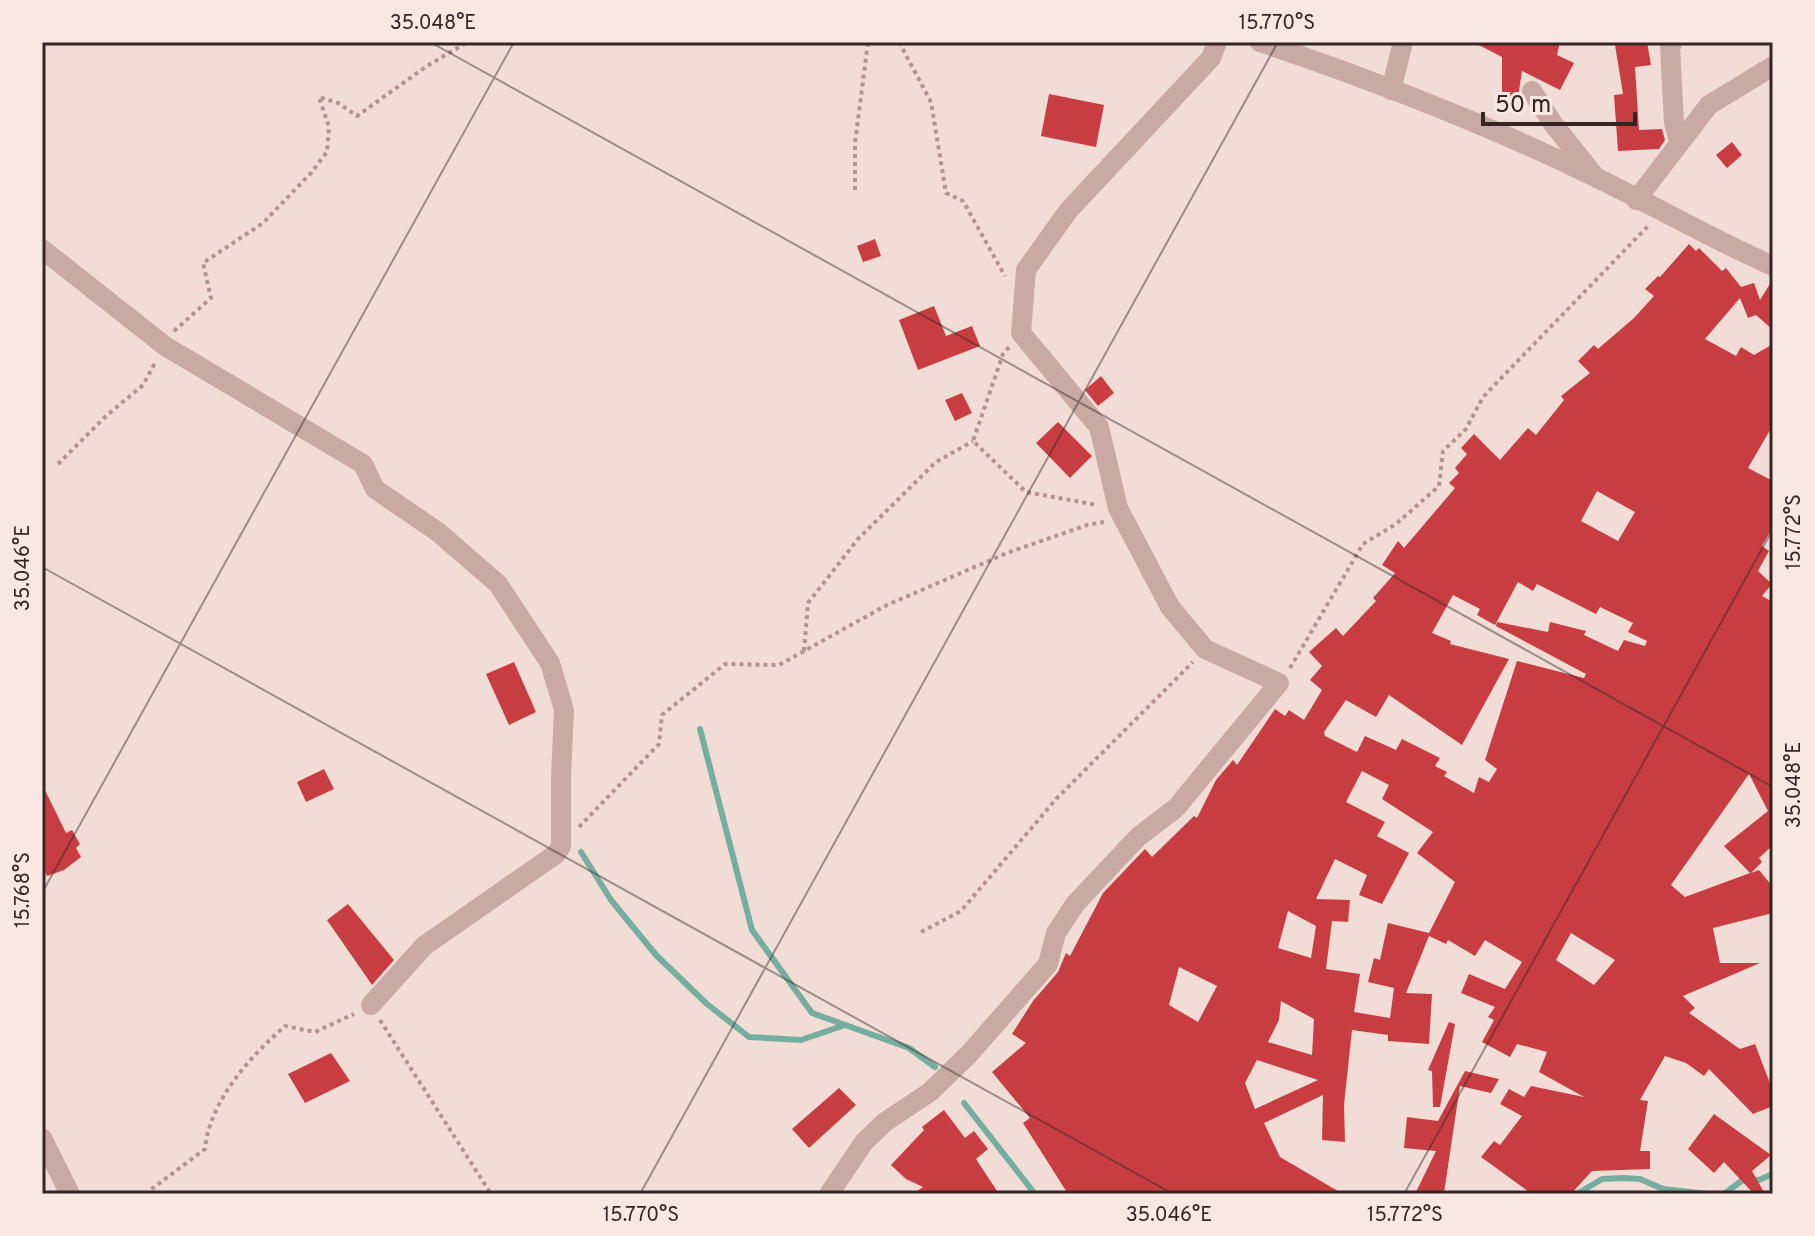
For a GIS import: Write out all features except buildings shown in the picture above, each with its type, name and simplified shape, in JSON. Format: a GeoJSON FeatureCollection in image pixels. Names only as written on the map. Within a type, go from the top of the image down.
{"type":"FeatureCollection","features":[{"type":"Feature","properties":{"kind":"street"},"geometry":{"type":"LineString","coordinates":[[829,1194],[864,1142],[885,1122],[930,1092],[970,1053],[1048,964],[1056,933],[1075,904],[1138,837],[1176,808],[1279,683],[1205,649],[1170,607],[1120,513],[1099,427],[1021,333],[1026,270],[1068,211],[1211,58],[1217,42]]}},
{"type":"Feature","properties":{"kind":"street"},"geometry":{"type":"LineString","coordinates":[[1260,42],[1315,50],[1391,90],[1596,177],[1636,200],[1773,266]]}},
{"type":"Feature","properties":{"kind":"street"},"geometry":{"type":"LineString","coordinates":[[1391,90],[1403,42]]}},
{"type":"Feature","properties":{"kind":"street"},"geometry":{"type":"LineString","coordinates":[[1673,42],[1670,47],[1673,107],[1679,141]]}},
{"type":"Feature","properties":{"kind":"street"},"geometry":{"type":"LineString","coordinates":[[1636,200],[1709,105],[1773,66]]}},
{"type":"Feature","properties":{"kind":"street"},"geometry":{"type":"LineString","coordinates":[[1532,91],[1554,125],[1596,177]]}},
{"type":"Feature","properties":{"kind":"street"},"geometry":{"type":"LineString","coordinates":[[42,249],[165,346],[363,464],[375,489],[438,532],[498,584],[550,663],[564,710],[561,846],[556,854],[424,946],[371,1005]]}},
{"type":"Feature","properties":{"kind":"street"},"geometry":{"type":"LineString","coordinates":[[42,1138],[70,1194]]}},
{"type":"Feature","properties":{"kind":"path"},"geometry":{"type":"LineString","coordinates":[[58,464],[106,416],[143,385],[171,334],[211,298],[203,263],[263,223],[327,152],[329,127],[319,97],[338,103],[357,116],[427,66],[466,43],[495,42]]}},
{"type":"Feature","properties":{"kind":"path"},"geometry":{"type":"LineString","coordinates":[[855,190],[855,143],[868,42]]}},
{"type":"Feature","properties":{"kind":"path"},"geometry":{"type":"LineString","coordinates":[[899,42],[931,102],[946,193],[963,201],[1023,307]]}},
{"type":"Feature","properties":{"kind":"path"},"geometry":{"type":"LineString","coordinates":[[1279,683],[1363,544],[1396,524],[1439,486],[1443,451],[1466,429],[1483,397],[1662,212]]}},
{"type":"Feature","properties":{"kind":"path"},"geometry":{"type":"LineString","coordinates":[[804,651],[808,603],[858,539],[936,462],[973,441],[1003,354],[1021,333]]}},
{"type":"Feature","properties":{"kind":"path"},"geometry":{"type":"LineString","coordinates":[[973,441],[1026,492],[1120,513]]}},
{"type":"Feature","properties":{"kind":"path"},"geometry":{"type":"LineString","coordinates":[[561,846],[659,744],[662,715],[725,664],[779,665],[887,605],[1007,553],[1120,513]]}},
{"type":"Feature","properties":{"kind":"path"},"geometry":{"type":"LineString","coordinates":[[921,932],[961,911],[1057,798],[1205,649]]}},
{"type":"Feature","properties":{"kind":"path"},"geometry":{"type":"LineString","coordinates":[[145,1194],[205,1149],[212,1115],[249,1062],[285,1026],[315,1032],[371,1005],[491,1194]]}},
{"type":"Feature","properties":{"kind":"waterway"},"geometry":{"type":"LineString","coordinates":[[700,729],[752,930],[812,1013],[909,1048],[935,1067]]}},
{"type":"Feature","properties":{"kind":"waterway"},"geometry":{"type":"LineString","coordinates":[[581,852],[611,900],[656,955],[707,1004],[749,1037],[801,1040],[845,1025]]}},
{"type":"Feature","properties":{"kind":"waterway"},"geometry":{"type":"LineString","coordinates":[[964,1103],[1035,1194]]}},
{"type":"Feature","properties":{"kind":"waterway"},"geometry":{"type":"LineString","coordinates":[[1724,1194],[1744,1179],[1759,1180],[1773,1174]]}},
{"type":"Feature","properties":{"kind":"waterway"},"geometry":{"type":"LineString","coordinates":[[1577,1194],[1602,1179],[1624,1178],[1640,1179],[1663,1189],[1708,1194]]}}]}
